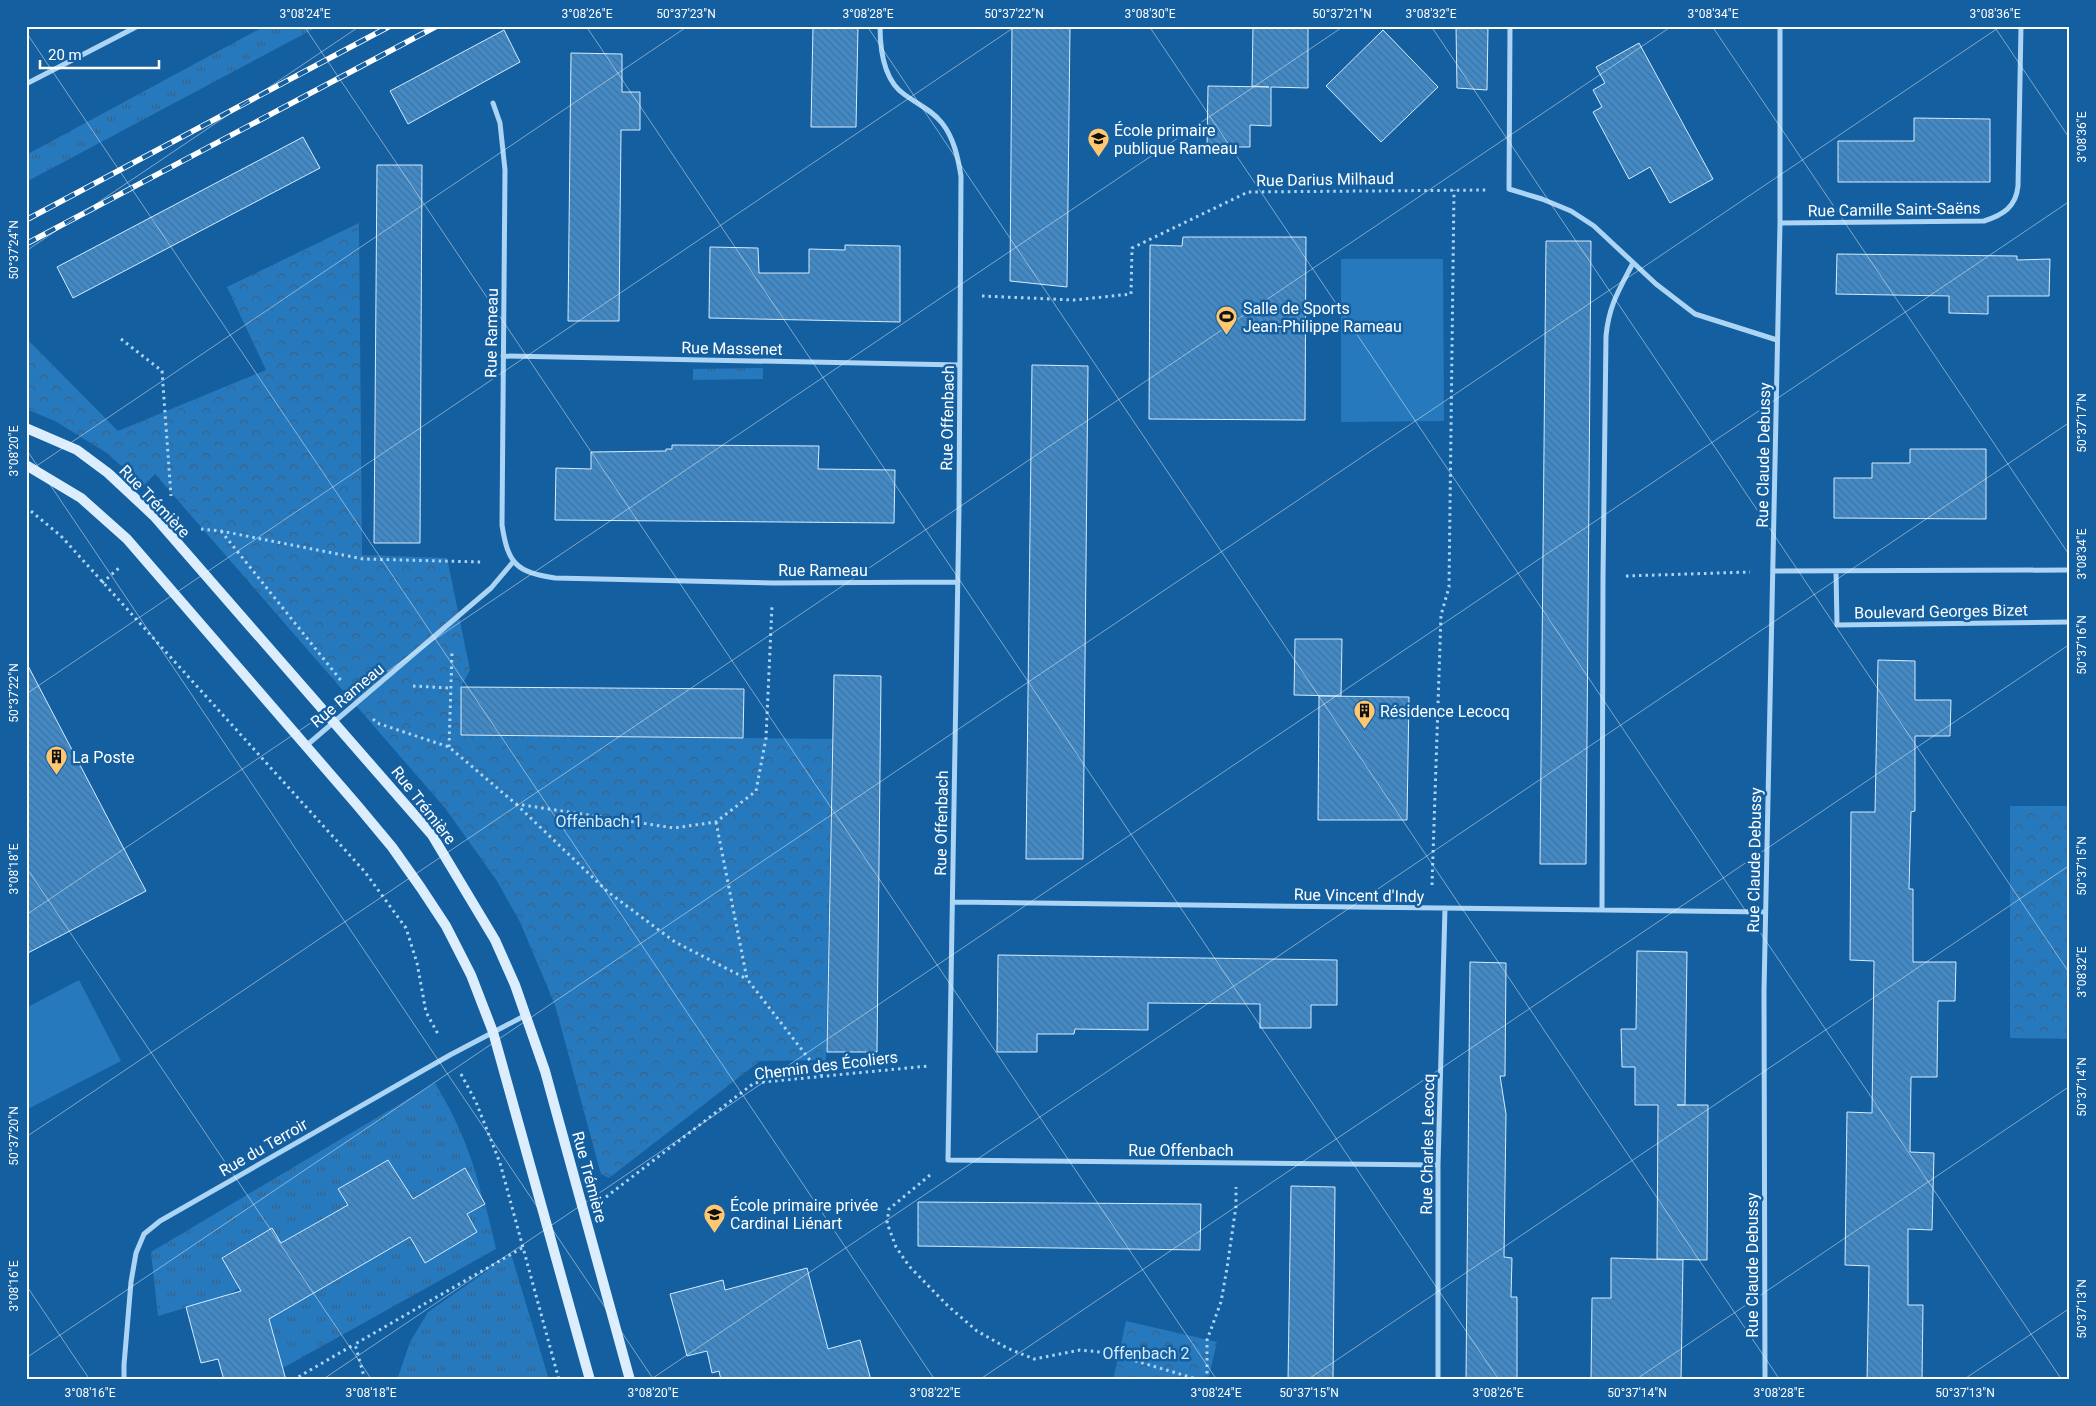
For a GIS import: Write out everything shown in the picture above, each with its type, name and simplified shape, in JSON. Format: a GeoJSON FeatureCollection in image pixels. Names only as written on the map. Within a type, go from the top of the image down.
{"type":"FeatureCollection","features":[{"type":"Feature","properties":{"kind":"main road","name":"Rue Trémière"},"geometry":{"type":"LineString","coordinates":[[26,428],[76,450],[108,473],[154,516],[432,835],[495,940],[526,1014],[552,1096],[630,1380]]}},
{"type":"Feature","properties":{"kind":"main road"},"geometry":{"type":"LineString","coordinates":[[26,465],[36,469],[81,498],[128,539],[307,745],[392,847],[446,926],[470,975],[493,1032],[590,1380]]}},
{"type":"Feature","properties":{"kind":"street"},"geometry":{"type":"LineString","coordinates":[[26,84],[138,26]]}},
{"type":"Feature","properties":{"kind":"street","name":"Rue Offenbach"},"geometry":{"type":"LineString","coordinates":[[880,26],[880,44],[885,66],[892,81],[903,94],[927,109],[942,122],[951,137],[958,158],[961,176],[953,902],[948,1160],[1438,1165]]}},
{"type":"Feature","properties":{"kind":"street"},"geometry":{"type":"LineString","coordinates":[[1510,26],[1509,190],[1542,199],[1571,211],[1594,226],[1656,284],[1695,314],[1777,340]]}},
{"type":"Feature","properties":{"kind":"street","name":"Rue Claude Debussy"},"geometry":{"type":"LineString","coordinates":[[1765,1380],[1765,912],[1780,223],[1780,26]]}},
{"type":"Feature","properties":{"kind":"street","name":"Rue Camille Saint-Saëns"},"geometry":{"type":"LineString","coordinates":[[1780,223],[1984,221],[2007,211],[2017,196],[2018,186],[2021,26]]}},
{"type":"Feature","properties":{"kind":"street","name":"Rue Rameau"},"geometry":{"type":"LineString","coordinates":[[493,103],[500,123],[505,170],[502,525],[506,546],[513,562],[534,574],[555,578],[774,582],[956,582]]}},
{"type":"Feature","properties":{"kind":"street"},"geometry":{"type":"LineString","coordinates":[[1602,910],[1603,577],[1608,318],[1612,301],[1633,263]]}},
{"type":"Feature","properties":{"kind":"street","name":"Rue Massenet"},"geometry":{"type":"LineString","coordinates":[[503,356],[960,365]]}},
{"type":"Feature","properties":{"kind":"street","name":"Rue Rameau"},"geometry":{"type":"LineString","coordinates":[[307,745],[455,620],[491,588],[513,562]]}},
{"type":"Feature","properties":{"kind":"street"},"geometry":{"type":"LineString","coordinates":[[1772,571],[2070,570]]}},
{"type":"Feature","properties":{"kind":"street","name":"Boulevard Georges Bizet"},"geometry":{"type":"LineString","coordinates":[[1836,571],[1837,625],[2070,622]]}},
{"type":"Feature","properties":{"kind":"street","name":"Rue Vincent d'Indy"},"geometry":{"type":"LineString","coordinates":[[953,902],[1765,912]]}},
{"type":"Feature","properties":{"kind":"street","name":"Rue Charles Lecocq"},"geometry":{"type":"LineString","coordinates":[[1438,1380],[1438,1165],[1445,908]]}},
{"type":"Feature","properties":{"kind":"street","name":"Rue du Terroir"},"geometry":{"type":"LineString","coordinates":[[124,1380],[131,1282],[136,1254],[144,1234],[160,1220],[526,1014]]}},
{"type":"Feature","properties":{"kind":"path"},"geometry":{"type":"LineString","coordinates":[[1431,908],[1441,616],[1449,588],[1454,190]]}},
{"type":"Feature","properties":{"kind":"path","name":"Rue Darius Milhaud"},"geometry":{"type":"LineString","coordinates":[[961,295],[1074,300],[1131,294],[1132,248],[1248,192],[1509,190]]}},
{"type":"Feature","properties":{"kind":"path"},"geometry":{"type":"LineString","coordinates":[[121,339],[162,371],[170,504]]}},
{"type":"Feature","properties":{"kind":"path"},"geometry":{"type":"LineString","coordinates":[[26,507],[61,536],[364,872],[406,928],[417,963],[426,1012],[438,1034]]}},
{"type":"Feature","properties":{"kind":"path"},"geometry":{"type":"LineString","coordinates":[[198,529],[221,530],[363,559],[513,562]]}},
{"type":"Feature","properties":{"kind":"path"},"geometry":{"type":"LineString","coordinates":[[221,530],[358,702],[377,723],[449,747],[516,804],[608,892],[675,942],[747,979],[823,1077]]}},
{"type":"Feature","properties":{"kind":"path"},"geometry":{"type":"LineString","coordinates":[[1603,577],[1772,571]]}},
{"type":"Feature","properties":{"kind":"path"},"geometry":{"type":"LineString","coordinates":[[516,804],[674,828],[716,822],[756,791],[766,738],[774,582]]}},
{"type":"Feature","properties":{"kind":"path"},"geometry":{"type":"LineString","coordinates":[[449,747],[450,688],[455,620]]}},
{"type":"Feature","properties":{"kind":"path"},"geometry":{"type":"LineString","coordinates":[[716,822],[747,979]]}},
{"type":"Feature","properties":{"kind":"path","name":"Chemin des Écoliers"},"geometry":{"type":"LineString","coordinates":[[603,1199],[754,1083],[950,1064]]}},
{"type":"Feature","properties":{"kind":"path"},"geometry":{"type":"LineString","coordinates":[[461,1074],[476,1102],[500,1163],[559,1380]]}},
{"type":"Feature","properties":{"kind":"path"},"geometry":{"type":"LineString","coordinates":[[948,1160],[889,1209],[887,1223],[896,1247],[909,1266],[948,1306],[977,1331],[1007,1348],[1034,1359],[1080,1350],[1108,1353],[1200,1380]]}},
{"type":"Feature","properties":{"kind":"path"},"geometry":{"type":"LineString","coordinates":[[1207,1380],[1207,1340],[1221,1302],[1227,1268],[1236,1206],[1237,1163]]}},
{"type":"Feature","properties":{"kind":"path"},"geometry":{"type":"LineString","coordinates":[[293,1380],[522,1248]]}},
{"type":"Feature","properties":{"kind":"path"},"geometry":{"type":"LineString","coordinates":[[355,1344],[365,1380]]}},
{"type":"Feature","properties":{"kind":"green space"},"geometry":{"type":"Polygon","coordinates":[[[265,26],[319,26],[26,182],[26,155],[265,26]]]}},
{"type":"Feature","properties":{"kind":"green space","name":"Offenbach 1"},"geometry":{"type":"Polygon","coordinates":[[[359,223],[362,555],[447,558],[470,670],[461,687],[461,735],[832,739],[826,1060],[760,1061],[609,1178],[601,1174],[555,1005],[520,922],[497,881],[445,808],[155,474],[143,486],[107,453],[55,421],[26,409],[26,338],[118,431],[266,370],[227,287],[359,223]]]}},
{"type":"Feature","properties":{"kind":"green space"},"geometry":{"type":"Polygon","coordinates":[[[1341,259],[1443,259],[1444,421],[1341,422],[1341,259]]]}},
{"type":"Feature","properties":{"kind":"green space"},"geometry":{"type":"Polygon","coordinates":[[[763,368],[763,379],[693,380],[693,369],[763,368]]]}},
{"type":"Feature","properties":{"kind":"green space"},"geometry":{"type":"Polygon","coordinates":[[[2010,806],[2070,806],[2070,1039],[2010,1038],[2010,806]]]}},
{"type":"Feature","properties":{"kind":"green space"},"geometry":{"type":"Polygon","coordinates":[[[79,980],[121,1061],[26,1110],[26,1008],[79,980]]]}},
{"type":"Feature","properties":{"kind":"green space"},"geometry":{"type":"Polygon","coordinates":[[[435,1083],[451,1111],[464,1140],[475,1169],[483,1201],[465,1168],[413,1199],[388,1160],[338,1189],[348,1205],[281,1243],[271,1228],[222,1257],[239,1288],[228,1295],[158,1316],[151,1252],[435,1083]]]}},
{"type":"Feature","properties":{"kind":"green space"},"geometry":{"type":"Polygon","coordinates":[[[485,1203],[496,1249],[283,1368],[269,1319],[405,1229],[425,1263],[477,1232],[467,1214],[485,1203]]]}},
{"type":"Feature","properties":{"kind":"green space"},"geometry":{"type":"Polygon","coordinates":[[[511,1254],[549,1380],[397,1380],[410,1342],[428,1312],[511,1254]]]}},
{"type":"Feature","properties":{"kind":"green space","name":"Offenbach 2"},"geometry":{"type":"Polygon","coordinates":[[[1126,1321],[1217,1342],[1208,1380],[1113,1380],[1126,1321]]]}},
{"type":"Feature","properties":{"kind":"building"},"geometry":{"type":"Polygon","coordinates":[[[813,26],[858,26],[856,127],[811,127],[813,26]]]}},
{"type":"Feature","properties":{"kind":"building"},"geometry":{"type":"Polygon","coordinates":[[[1012,26],[1070,26],[1067,287],[1010,281],[1012,26]]]}},
{"type":"Feature","properties":{"kind":"building"},"geometry":{"type":"Polygon","coordinates":[[[1253,26],[1308,26],[1308,88],[1271,87],[1271,126],[1250,125],[1250,147],[1207,147],[1208,86],[1269,87],[1252,86],[1253,26]]]}},
{"type":"Feature","properties":{"kind":"building"},"geometry":{"type":"Polygon","coordinates":[[[1456,26],[1488,26],[1487,90],[1457,88],[1456,26]]]}},
{"type":"Feature","properties":{"kind":"building"},"geometry":{"type":"Polygon","coordinates":[[[504,30],[520,62],[408,124],[390,91],[504,30]]]}},
{"type":"Feature","properties":{"kind":"building"},"geometry":{"type":"Polygon","coordinates":[[[1383,30],[1438,87],[1381,142],[1326,86],[1383,30]]]}},
{"type":"Feature","properties":{"kind":"building"},"geometry":{"type":"Polygon","coordinates":[[[1639,43],[1713,179],[1670,203],[1650,167],[1629,179],[1593,112],[1602,107],[1593,90],[1605,83],[1596,67],[1639,43]]]}},
{"type":"Feature","properties":{"kind":"building"},"geometry":{"type":"Polygon","coordinates":[[[571,53],[622,54],[622,92],[640,92],[640,130],[621,130],[619,321],[568,321],[571,53]]]}},
{"type":"Feature","properties":{"kind":"building"},"geometry":{"type":"Polygon","coordinates":[[[1914,118],[1990,119],[1990,182],[1838,182],[1838,141],[1914,141],[1914,118]]]}},
{"type":"Feature","properties":{"kind":"building"},"geometry":{"type":"Polygon","coordinates":[[[303,137],[320,168],[73,298],[57,267],[303,137]]]}},
{"type":"Feature","properties":{"kind":"building"},"geometry":{"type":"Polygon","coordinates":[[[377,165],[422,165],[420,543],[374,543],[377,165]]]}},
{"type":"Feature","properties":{"kind":"building","name":"Salle de Sports Jean-Philippe Rameau"},"geometry":{"type":"Polygon","coordinates":[[[1183,237],[1306,237],[1305,420],[1149,419],[1150,245],[1182,246],[1183,237]]]}},
{"type":"Feature","properties":{"kind":"building"},"geometry":{"type":"Polygon","coordinates":[[[1546,241],[1591,241],[1586,864],[1540,864],[1546,241]]]}},
{"type":"Feature","properties":{"kind":"building"},"geometry":{"type":"Polygon","coordinates":[[[845,245],[900,246],[900,322],[709,318],[710,247],[758,248],[759,273],[809,273],[809,249],[845,250],[845,245]]]}},
{"type":"Feature","properties":{"kind":"building"},"geometry":{"type":"Polygon","coordinates":[[[1837,254],[2017,256],[2017,260],[2050,259],[2049,296],[1988,296],[1988,314],[1949,313],[1949,296],[1836,294],[1837,254]]]}},
{"type":"Feature","properties":{"kind":"building"},"geometry":{"type":"Polygon","coordinates":[[[1032,365],[1088,366],[1083,859],[1026,859],[1032,365]]]}},
{"type":"Feature","properties":{"kind":"building"},"geometry":{"type":"Polygon","coordinates":[[[672,445],[819,446],[818,469],[895,470],[894,523],[555,520],[556,468],[591,469],[591,452],[666,451],[666,449],[672,449],[672,445]]]}},
{"type":"Feature","properties":{"kind":"building"},"geometry":{"type":"Polygon","coordinates":[[[1910,449],[1986,449],[1986,519],[1834,518],[1834,478],[1872,478],[1872,463],[1910,463],[1910,449]]]}},
{"type":"Feature","properties":{"kind":"building"},"geometry":{"type":"Polygon","coordinates":[[[1295,639],[1342,639],[1341,696],[1294,695],[1295,639]]]}},
{"type":"Feature","properties":{"kind":"building"},"geometry":{"type":"Polygon","coordinates":[[[1878,660],[1915,661],[1915,700],[1951,700],[1950,736],[1915,736],[1915,811],[1911,812],[1909,889],[1913,889],[1913,962],[1956,962],[1955,1001],[1938,1001],[1937,1077],[1911,1077],[1910,1152],[1934,1153],[1932,1230],[1908,1229],[1908,1305],[1923,1305],[1922,1380],[1867,1380],[1869,1266],[1845,1265],[1847,1112],[1872,1113],[1874,961],[1850,960],[1851,812],[1875,812],[1878,660]]]}},
{"type":"Feature","properties":{"kind":"building","name":"La Poste"},"geometry":{"type":"Polygon","coordinates":[[[26,662],[146,891],[26,954],[26,662]]]}},
{"type":"Feature","properties":{"kind":"building"},"geometry":{"type":"Polygon","coordinates":[[[834,675],[881,676],[877,1052],[827,1052],[834,675]]]}},
{"type":"Feature","properties":{"kind":"building"},"geometry":{"type":"Polygon","coordinates":[[[461,687],[744,689],[743,738],[461,735],[461,687]]]}},
{"type":"Feature","properties":{"kind":"building","name":"Résidence Lecocq"},"geometry":{"type":"Polygon","coordinates":[[[1319,696],[1409,697],[1407,820],[1318,820],[1319,696]]]}},
{"type":"Feature","properties":{"kind":"building"},"geometry":{"type":"Polygon","coordinates":[[[1637,951],[1687,952],[1685,1105],[1708,1105],[1707,1260],[1657,1259],[1658,1105],[1635,1105],[1635,1067],[1622,1067],[1621,1029],[1636,1029],[1637,951]]]}},
{"type":"Feature","properties":{"kind":"building"},"geometry":{"type":"Polygon","coordinates":[[[998,955],[1337,960],[1337,1005],[1311,1005],[1311,1028],[1260,1028],[1260,1004],[1148,1003],[1148,1030],[1075,1029],[1074,1034],[1037,1034],[1037,1052],[997,1052],[998,955]]]}},
{"type":"Feature","properties":{"kind":"building"},"geometry":{"type":"Polygon","coordinates":[[[1470,962],[1506,963],[1505,1076],[1500,1076],[1506,1114],[1504,1257],[1512,1258],[1511,1297],[1517,1297],[1517,1380],[1466,1380],[1470,962]]]}},
{"type":"Feature","properties":{"kind":"building"},"geometry":{"type":"Polygon","coordinates":[[[388,1160],[413,1199],[465,1168],[485,1204],[467,1214],[477,1232],[425,1263],[410,1237],[269,1319],[286,1380],[224,1380],[218,1359],[201,1363],[186,1307],[241,1291],[222,1258],[272,1228],[281,1243],[348,1205],[338,1189],[388,1160]]]}},
{"type":"Feature","properties":{"kind":"building"},"geometry":{"type":"Polygon","coordinates":[[[1291,1186],[1335,1187],[1333,1380],[1288,1380],[1291,1186]]]}},
{"type":"Feature","properties":{"kind":"building"},"geometry":{"type":"Polygon","coordinates":[[[918,1202],[1201,1204],[1200,1250],[918,1246],[918,1202]]]}},
{"type":"Feature","properties":{"kind":"building"},"geometry":{"type":"Polygon","coordinates":[[[1611,1258],[1683,1260],[1681,1380],[1591,1380],[1592,1298],[1611,1298],[1611,1258]]]}},
{"type":"Feature","properties":{"kind":"building"},"geometry":{"type":"Polygon","coordinates":[[[807,1268],[828,1349],[860,1340],[871,1380],[721,1380],[719,1371],[712,1373],[707,1351],[687,1356],[670,1294],[723,1280],[725,1290],[807,1268]]]}},
{"type":"Feature","properties":{"kind":"railway"},"geometry":{"type":"LineString","coordinates":[[26,220],[390,26]]}},
{"type":"Feature","properties":{"kind":"railway"},"geometry":{"type":"LineString","coordinates":[[26,244],[437,26]]}},
{"type":"Feature","properties":{"kind":"place","name":"École primaire publique Rameau"},"geometry":{"type":"Point","coordinates":[1098,158]}},
{"type":"Feature","properties":{"kind":"place","name":"Salle de Sports Jean-Philippe Rameau"},"geometry":{"type":"Point","coordinates":[1227,336]}},
{"type":"Feature","properties":{"kind":"place","name":"Résidence Lecocq"},"geometry":{"type":"Point","coordinates":[1364,730]}},
{"type":"Feature","properties":{"kind":"place","name":"La Poste"},"geometry":{"type":"Point","coordinates":[56,776]}},
{"type":"Feature","properties":{"kind":"place","name":"École primaire privée Cardinal Liénart"},"geometry":{"type":"Point","coordinates":[714,1233]}}]}
